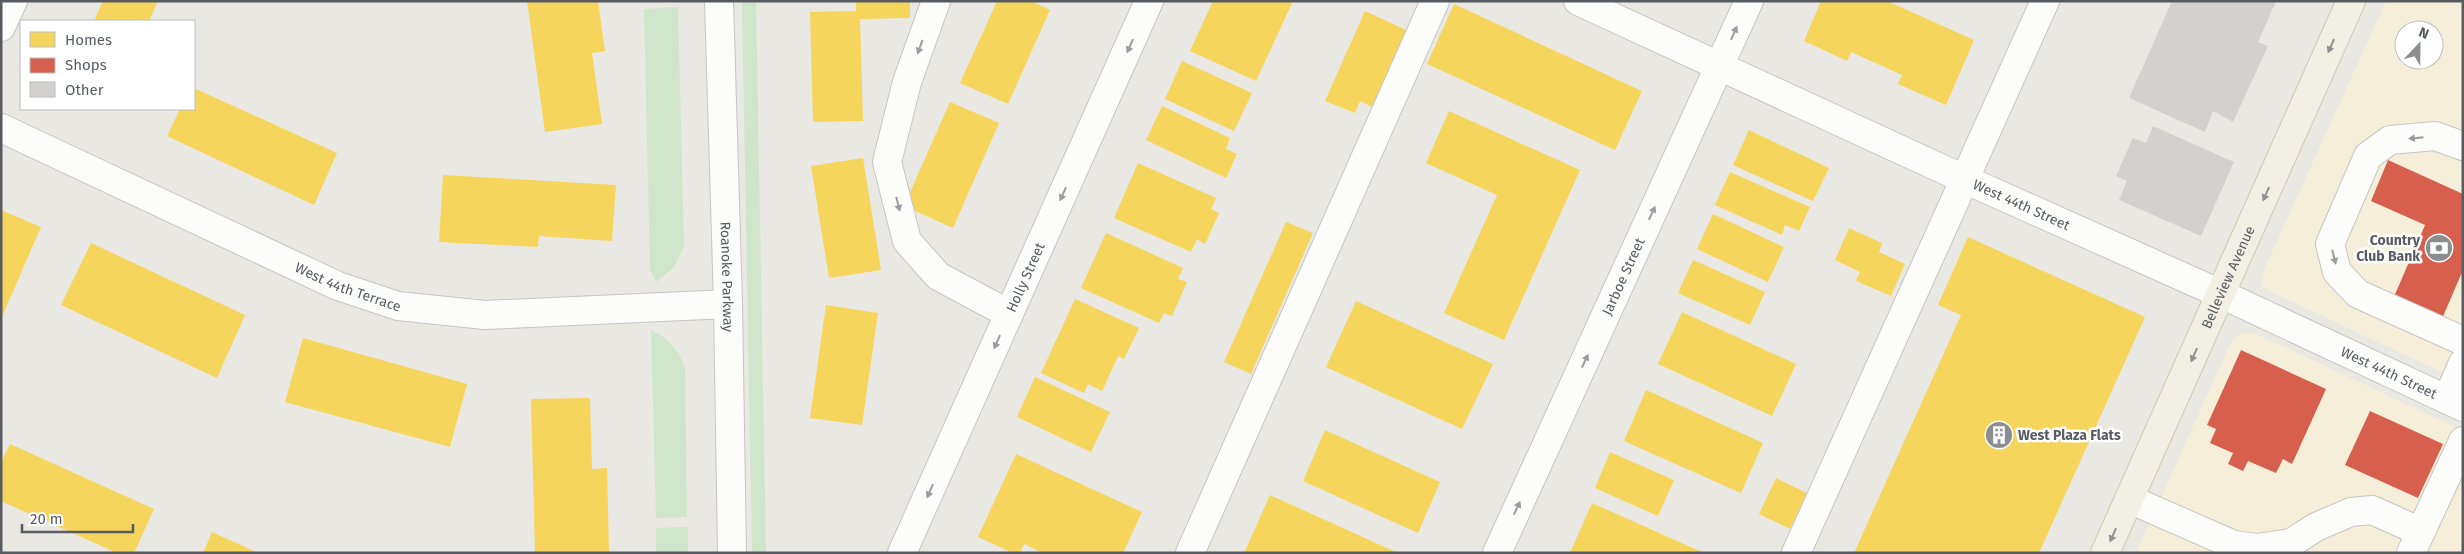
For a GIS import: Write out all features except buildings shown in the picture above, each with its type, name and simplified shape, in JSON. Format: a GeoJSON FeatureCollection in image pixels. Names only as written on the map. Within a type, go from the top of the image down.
{"type":"FeatureCollection","features":[{"type":"Feature","properties":{"kind":"main road","name":"Belleview Avenue"},"geometry":{"type":"LineString","coordinates":[[2105,553],[2351,1]]}},
{"type":"Feature","properties":{"kind":"street"},"geometry":{"type":"LineString","coordinates":[[1,27],[13,1]]}},
{"type":"Feature","properties":{"kind":"street","name":"Roanoke Parkway"},"geometry":{"type":"LineString","coordinates":[[719,1],[728,304],[732,553]]}},
{"type":"Feature","properties":{"kind":"street"},"geometry":{"type":"LineString","coordinates":[[936,1],[907,82],[887,162],[907,241],[938,276],[1010,314]]}},
{"type":"Feature","properties":{"kind":"street","name":"Holly Street"},"geometry":{"type":"LineString","coordinates":[[902,553],[1150,1]]}},
{"type":"Feature","properties":{"kind":"street"},"geometry":{"type":"LineString","coordinates":[[1190,553],[1435,1]]}},
{"type":"Feature","properties":{"kind":"street","name":"West 44th Street"},"geometry":{"type":"LineString","coordinates":[[1578,1],[1964,179],[2221,294],[2455,404]]}},
{"type":"Feature","properties":{"kind":"street","name":"Jarboe Street"},"geometry":{"type":"LineString","coordinates":[[1497,553],[1749,1]]}},
{"type":"Feature","properties":{"kind":"street"},"geometry":{"type":"LineString","coordinates":[[1796,553],[2045,1]]}},
{"type":"Feature","properties":{"kind":"street","name":"West 44th Terrace"},"geometry":{"type":"LineString","coordinates":[[1,128],[338,286],[398,306],[485,315],[728,304]]}},
{"type":"Feature","properties":{"kind":"street"},"geometry":{"type":"LineString","coordinates":[[2463,146],[2435,136],[2390,140],[2368,156],[2330,244],[2337,272],[2358,294],[2463,341]]}},
{"type":"Feature","properties":{"kind":"street"},"geometry":{"type":"LineString","coordinates":[[2455,404],[2463,363]]}},
{"type":"Feature","properties":{"kind":"street"},"geometry":{"type":"LineString","coordinates":[[2129,498],[2232,549],[2257,548],[2291,542],[2316,527],[2351,512],[2372,510],[2416,543],[2463,441]]}},
{"type":"Feature","properties":{"kind":"shaded area"},"geometry":{"type":"Polygon","coordinates":[[[2386,1],[2463,1],[2463,382],[2261,286],[2263,272],[2386,1]]]}},
{"type":"Feature","properties":{"kind":"shaded area"},"geometry":{"type":"Polygon","coordinates":[[[2241,333],[2253,333],[2270,340],[2463,431],[2463,553],[2136,553],[2231,342],[2241,333]]]}},
{"type":"Feature","properties":{"kind":"green space"},"geometry":{"type":"Polygon","coordinates":[[[742,1],[756,1],[766,553],[752,553],[742,1]]]}},
{"type":"Feature","properties":{"kind":"green space"},"geometry":{"type":"Polygon","coordinates":[[[678,7],[684,247],[674,267],[656,282],[650,269],[644,9],[678,7]]]}},
{"type":"Feature","properties":{"kind":"green space"},"geometry":{"type":"Polygon","coordinates":[[[651,330],[672,345],[680,356],[685,368],[687,517],[656,518],[651,330]]]}},
{"type":"Feature","properties":{"kind":"green space"},"geometry":{"type":"Polygon","coordinates":[[[688,527],[688,553],[656,553],[656,528],[688,527]]]}},
{"type":"Feature","properties":{"kind":"place","name":"Country Club Bank"},"geometry":{"type":"Point","coordinates":[2439,248]}},
{"type":"Feature","properties":{"kind":"place","name":"West Plaza Flats"},"geometry":{"type":"Point","coordinates":[1999,435]}}]}
